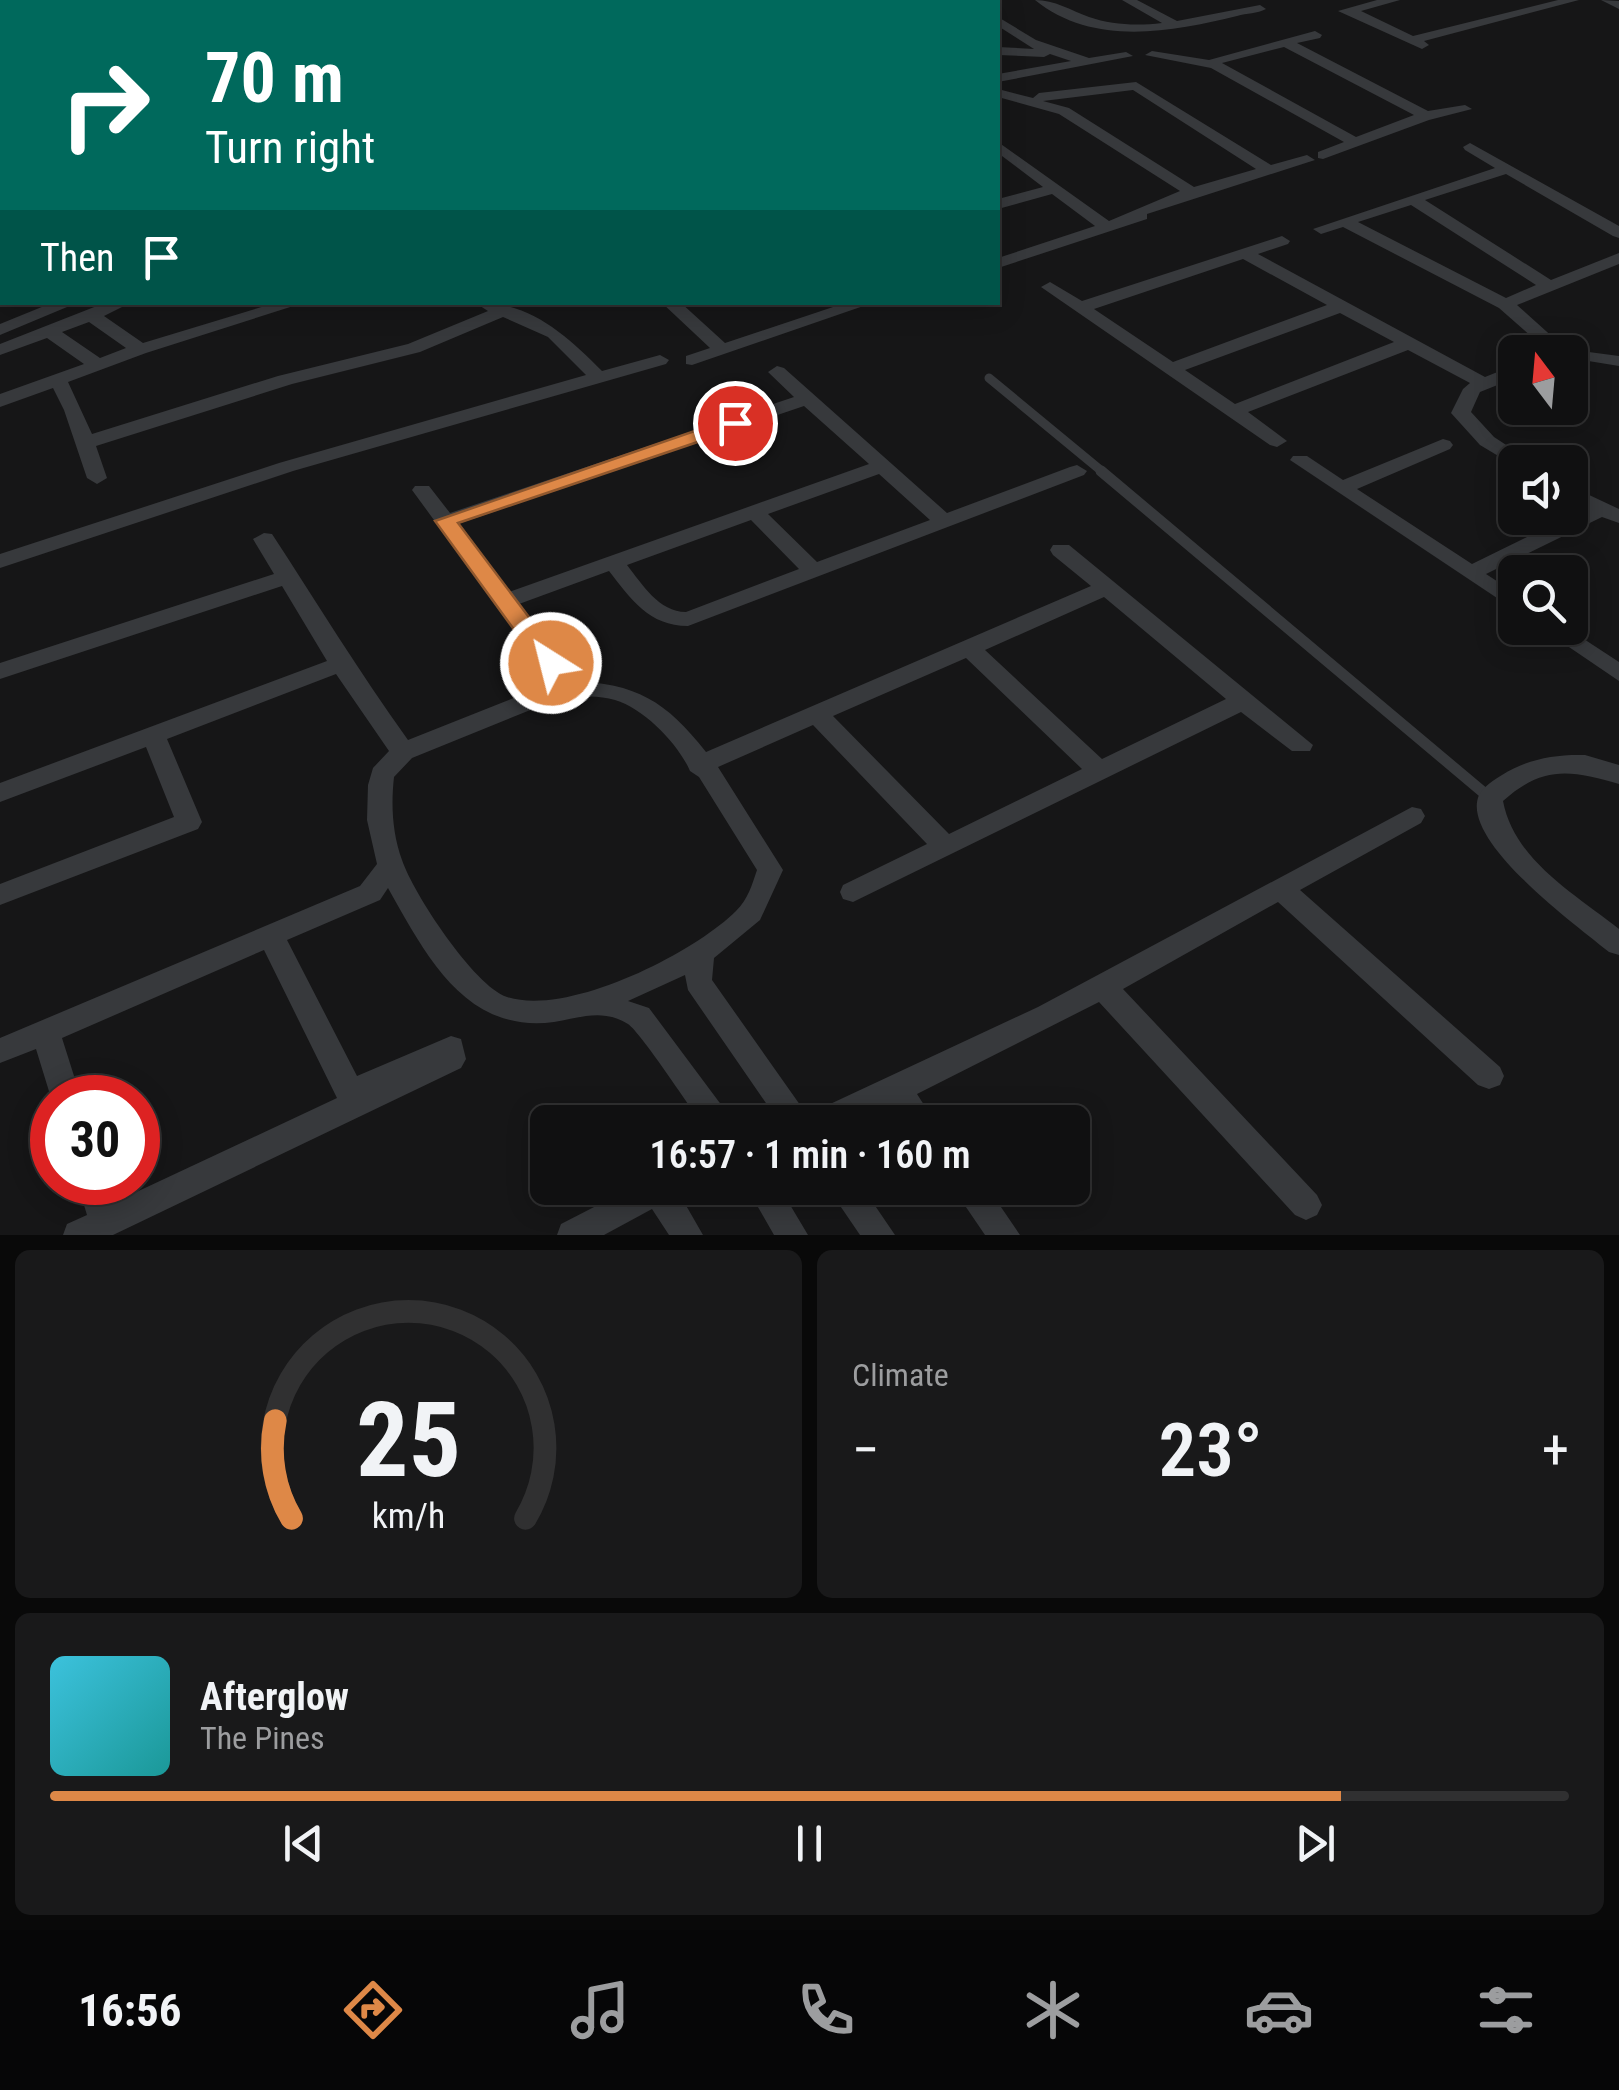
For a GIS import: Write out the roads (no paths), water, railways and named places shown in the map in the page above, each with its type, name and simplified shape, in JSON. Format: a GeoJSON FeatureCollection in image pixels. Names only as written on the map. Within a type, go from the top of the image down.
{"type":"FeatureCollection","features":[{"type":"Feature","properties":{"kind":"street"},"geometry":{"type":"LineString","coordinates":[[1041,0],[1089,25],[1138,30],[1260,9]]}},
{"type":"Feature","properties":{"kind":"street"},"geometry":{"type":"LineString","coordinates":[[1128,0],[1175,24]]}},
{"type":"Feature","properties":{"kind":"street"},"geometry":{"type":"LineString","coordinates":[[1204,0],[1230,13]]}},
{"type":"Feature","properties":{"kind":"street"},"geometry":{"type":"LineString","coordinates":[[1394,0],[1341,12],[1428,48]]}},
{"type":"Feature","properties":{"kind":"street"},"geometry":{"type":"LineString","coordinates":[[1410,40],[1544,2],[1573,0]]}},
{"type":"Feature","properties":{"kind":"street"},"geometry":{"type":"LineString","coordinates":[[1608,0],[1619,5]]}},
{"type":"Feature","properties":{"kind":"street"},"geometry":{"type":"LineString","coordinates":[[1000,23],[1028,46],[1084,64]]}},
{"type":"Feature","properties":{"kind":"street"},"geometry":{"type":"LineString","coordinates":[[1138,30],[1138,51]]}},
{"type":"Feature","properties":{"kind":"street"},"geometry":{"type":"LineString","coordinates":[[1215,65],[1216,60],[1315,35]]}},
{"type":"Feature","properties":{"kind":"street"},"geometry":{"type":"LineString","coordinates":[[1286,43],[1426,116]]}},
{"type":"Feature","properties":{"kind":"street"},"geometry":{"type":"LineString","coordinates":[[1000,51],[1028,46]]}},
{"type":"Feature","properties":{"kind":"street"},"geometry":{"type":"LineString","coordinates":[[1000,78],[1138,51],[1215,65],[1356,142]]}},
{"type":"Feature","properties":{"kind":"street"},"geometry":{"type":"LineString","coordinates":[[1047,101],[1110,86],[1136,86],[1268,171]]}},
{"type":"Feature","properties":{"kind":"street"},"geometry":{"type":"LineString","coordinates":[[1000,90],[1047,101],[1192,192]]}},
{"type":"Feature","properties":{"kind":"street"},"geometry":{"type":"LineString","coordinates":[[1000,262],[1108,227],[1192,192],[1315,158],[1426,116],[1465,109]]}},
{"type":"Feature","properties":{"kind":"street"},"geometry":{"type":"LineString","coordinates":[[1470,148],[1619,234]]}},
{"type":"Feature","properties":{"kind":"street"},"geometry":{"type":"LineString","coordinates":[[1000,150],[1108,227]]}},
{"type":"Feature","properties":{"kind":"street"},"geometry":{"type":"LineString","coordinates":[[1320,229],[1506,168]]}},
{"type":"Feature","properties":{"kind":"street"},"geometry":{"type":"LineString","coordinates":[[1000,203],[1054,188]]}},
{"type":"Feature","properties":{"kind":"street"},"geometry":{"type":"LineString","coordinates":[[1412,199],[1550,286]]}},
{"type":"Feature","properties":{"kind":"street"},"geometry":{"type":"LineString","coordinates":[[1344,221],[1505,304],[1540,335]]}},
{"type":"Feature","properties":{"kind":"street"},"geometry":{"type":"LineString","coordinates":[[1079,308],[1282,241]]}},
{"type":"Feature","properties":{"kind":"street"},"geometry":{"type":"LineString","coordinates":[[1245,254],[1484,383]]}},
{"type":"Feature","properties":{"kind":"street"},"geometry":{"type":"LineString","coordinates":[[1505,304],[1619,258]]}},
{"type":"Feature","properties":{"kind":"street"},"geometry":{"type":"LineString","coordinates":[[1050,287],[1277,442]]}},
{"type":"Feature","properties":{"kind":"street"},"geometry":{"type":"LineString","coordinates":[[0,330],[64,305]]}},
{"type":"Feature","properties":{"kind":"street"},"geometry":{"type":"LineString","coordinates":[[0,350],[116,305]]}},
{"type":"Feature","properties":{"kind":"street"},"geometry":{"type":"LineString","coordinates":[[0,401],[140,349],[288,305]]}},
{"type":"Feature","properties":{"kind":"street"},"geometry":{"type":"LineString","coordinates":[[673,305],[728,347]]}},
{"type":"Feature","properties":{"kind":"street"},"geometry":{"type":"LineString","coordinates":[[687,305],[728,347]]}},
{"type":"Feature","properties":{"kind":"street"},"geometry":{"type":"LineString","coordinates":[[692,360],[858,305]]}},
{"type":"Feature","properties":{"kind":"street"},"geometry":{"type":"LineString","coordinates":[[85,443],[285,380],[414,348],[491,307],[554,333],[596,376]]}},
{"type":"Feature","properties":{"kind":"street"},"geometry":{"type":"LineString","coordinates":[[1172,369],[1340,308]]}},
{"type":"Feature","properties":{"kind":"street"},"geometry":{"type":"LineString","coordinates":[[91,315],[140,349]]}},
{"type":"Feature","properties":{"kind":"street"},"geometry":{"type":"LineString","coordinates":[[49,331],[98,365]]}},
{"type":"Feature","properties":{"kind":"street"},"geometry":{"type":"LineString","coordinates":[[1234,411],[1406,344]]}},
{"type":"Feature","properties":{"kind":"street"},"geometry":{"type":"LineString","coordinates":[[1588,357],[1619,361]]}},
{"type":"Feature","properties":{"kind":"street"},"geometry":{"type":"LineString","coordinates":[[0,561],[286,466],[660,360]]}},
{"type":"Feature","properties":{"kind":"street"},"geometry":{"type":"LineString","coordinates":[[776,372],[944,522]]}},
{"type":"Feature","properties":{"kind":"street"},"geometry":{"type":"LineString","coordinates":[[1498,378],[1465,397],[1461,413],[1498,448]]}},
{"type":"Feature","properties":{"kind":"street"},"geometry":{"type":"LineString","coordinates":[[58,380],[97,478]]}},
{"type":"Feature","properties":{"kind":"street"},"geometry":{"type":"LineString","coordinates":[[445,521],[808,399]]}},
{"type":"Feature","properties":{"kind":"street"},"geometry":{"type":"LineString","coordinates":[[1341,488],[1443,445]]}},
{"type":"Feature","properties":{"kind":"street"},"geometry":{"type":"LineString","coordinates":[[1300,460],[1498,591]]}},
{"type":"Feature","properties":{"kind":"street"},"geometry":{"type":"LineString","coordinates":[[506,602],[882,466]]}},
{"type":"Feature","properties":{"kind":"street"},"geometry":{"type":"LineString","coordinates":[[614,563],[658,614],[674,621],[702,615],[1077,471]]}},
{"type":"Feature","properties":{"kind":"street"},"geometry":{"type":"LineString","coordinates":[[422,490],[551,663],[563,688]]}},
{"type":"Feature","properties":{"kind":"street"},"geometry":{"type":"LineString","coordinates":[[754,512],[814,572]]}},
{"type":"Feature","properties":{"kind":"street"},"geometry":{"type":"LineString","coordinates":[[1471,573],[1609,514]]}},
{"type":"Feature","properties":{"kind":"street"},"geometry":{"type":"LineString","coordinates":[[264,539],[341,664],[403,752]]}},
{"type":"Feature","properties":{"kind":"street"},"geometry":{"type":"LineString","coordinates":[[1061,550],[1300,745]]}},
{"type":"Feature","properties":{"kind":"street"},"geometry":{"type":"LineString","coordinates":[[0,671],[290,576]]}},
{"type":"Feature","properties":{"kind":"street"},"geometry":{"type":"LineString","coordinates":[[700,765],[1107,588]]}},
{"type":"Feature","properties":{"kind":"street"},"geometry":{"type":"LineString","coordinates":[[1579,645],[1617,669]]}},
{"type":"Feature","properties":{"kind":"street"},"geometry":{"type":"LineString","coordinates":[[970,648],[1100,772]]}},
{"type":"Feature","properties":{"kind":"street"},"geometry":{"type":"LineString","coordinates":[[0,793],[341,664]]}},
{"type":"Feature","properties":{"kind":"street"},"geometry":{"type":"LineString","coordinates":[[563,688],[622,693],[662,714],[736,808],[770,870],[762,898],[744,920],[701,950],[597,1003],[544,1014],[510,1010],[480,996],[409,900],[390,866],[379,793],[382,774],[403,752],[563,688]]}},
{"type":"Feature","properties":{"kind":"street"},"geometry":{"type":"LineString","coordinates":[[853,892],[1243,701]]}},
{"type":"Feature","properties":{"kind":"street"},"geometry":{"type":"LineString","coordinates":[[816,714],[944,846]]}},
{"type":"Feature","properties":{"kind":"street"},"geometry":{"type":"LineString","coordinates":[[0,895],[189,822],[154,737]]}},
{"type":"Feature","properties":{"kind":"street"},"geometry":{"type":"LineString","coordinates":[[1619,775],[1588,764],[1550,764],[1510,778],[1490,798],[1496,826],[1507,849],[1619,944]]}},
{"type":"Feature","properties":{"kind":"street"},"geometry":{"type":"LineString","coordinates":[[865,1105],[1102,986],[1412,816]]}},
{"type":"Feature","properties":{"kind":"street"},"geometry":{"type":"LineString","coordinates":[[274,942],[370,892],[390,866]]}},
{"type":"Feature","properties":{"kind":"street"},"geometry":{"type":"LineString","coordinates":[[1280,888],[1489,1076]]}},
{"type":"Feature","properties":{"kind":"street"},"geometry":{"type":"LineString","coordinates":[[0,1052],[370,903],[409,900]]}},
{"type":"Feature","properties":{"kind":"street"},"geometry":{"type":"LineString","coordinates":[[92,1229],[354,1099],[274,942]]}},
{"type":"Feature","properties":{"kind":"street"},"geometry":{"type":"LineString","coordinates":[[701,950],[698,982],[784,1105]]}},
{"type":"Feature","properties":{"kind":"street"},"geometry":{"type":"LineString","coordinates":[[1102,986],[1306,1205]]}},
{"type":"Feature","properties":{"kind":"street"},"geometry":{"type":"LineString","coordinates":[[597,1003],[640,1016],[706,1105]]}},
{"type":"Feature","properties":{"kind":"street"},"geometry":{"type":"LineString","coordinates":[[45,1032],[59,1075]]}},
{"type":"Feature","properties":{"kind":"street"},"geometry":{"type":"LineString","coordinates":[[897,1092],[907,1105]]}},
{"type":"Feature","properties":{"kind":"street"},"geometry":{"type":"LineString","coordinates":[[573,1235],[628,1205]]}},
{"type":"Feature","properties":{"kind":"street"},"geometry":{"type":"LineString","coordinates":[[669,1205],[686,1235]]}},
{"type":"Feature","properties":{"kind":"street"},"geometry":{"type":"LineString","coordinates":[[773,1205],[792,1235]]}},
{"type":"Feature","properties":{"kind":"street"},"geometry":{"type":"LineString","coordinates":[[857,1205],[879,1235]]}},
{"type":"Feature","properties":{"kind":"street"},"geometry":{"type":"LineString","coordinates":[[982,1205],[1004,1235]]}},
{"type":"Feature","properties":{"kind":"lane"},"geometry":{"type":"LineString","coordinates":[[989,378],[1219,567],[1337,675],[1490,798]]}}]}
